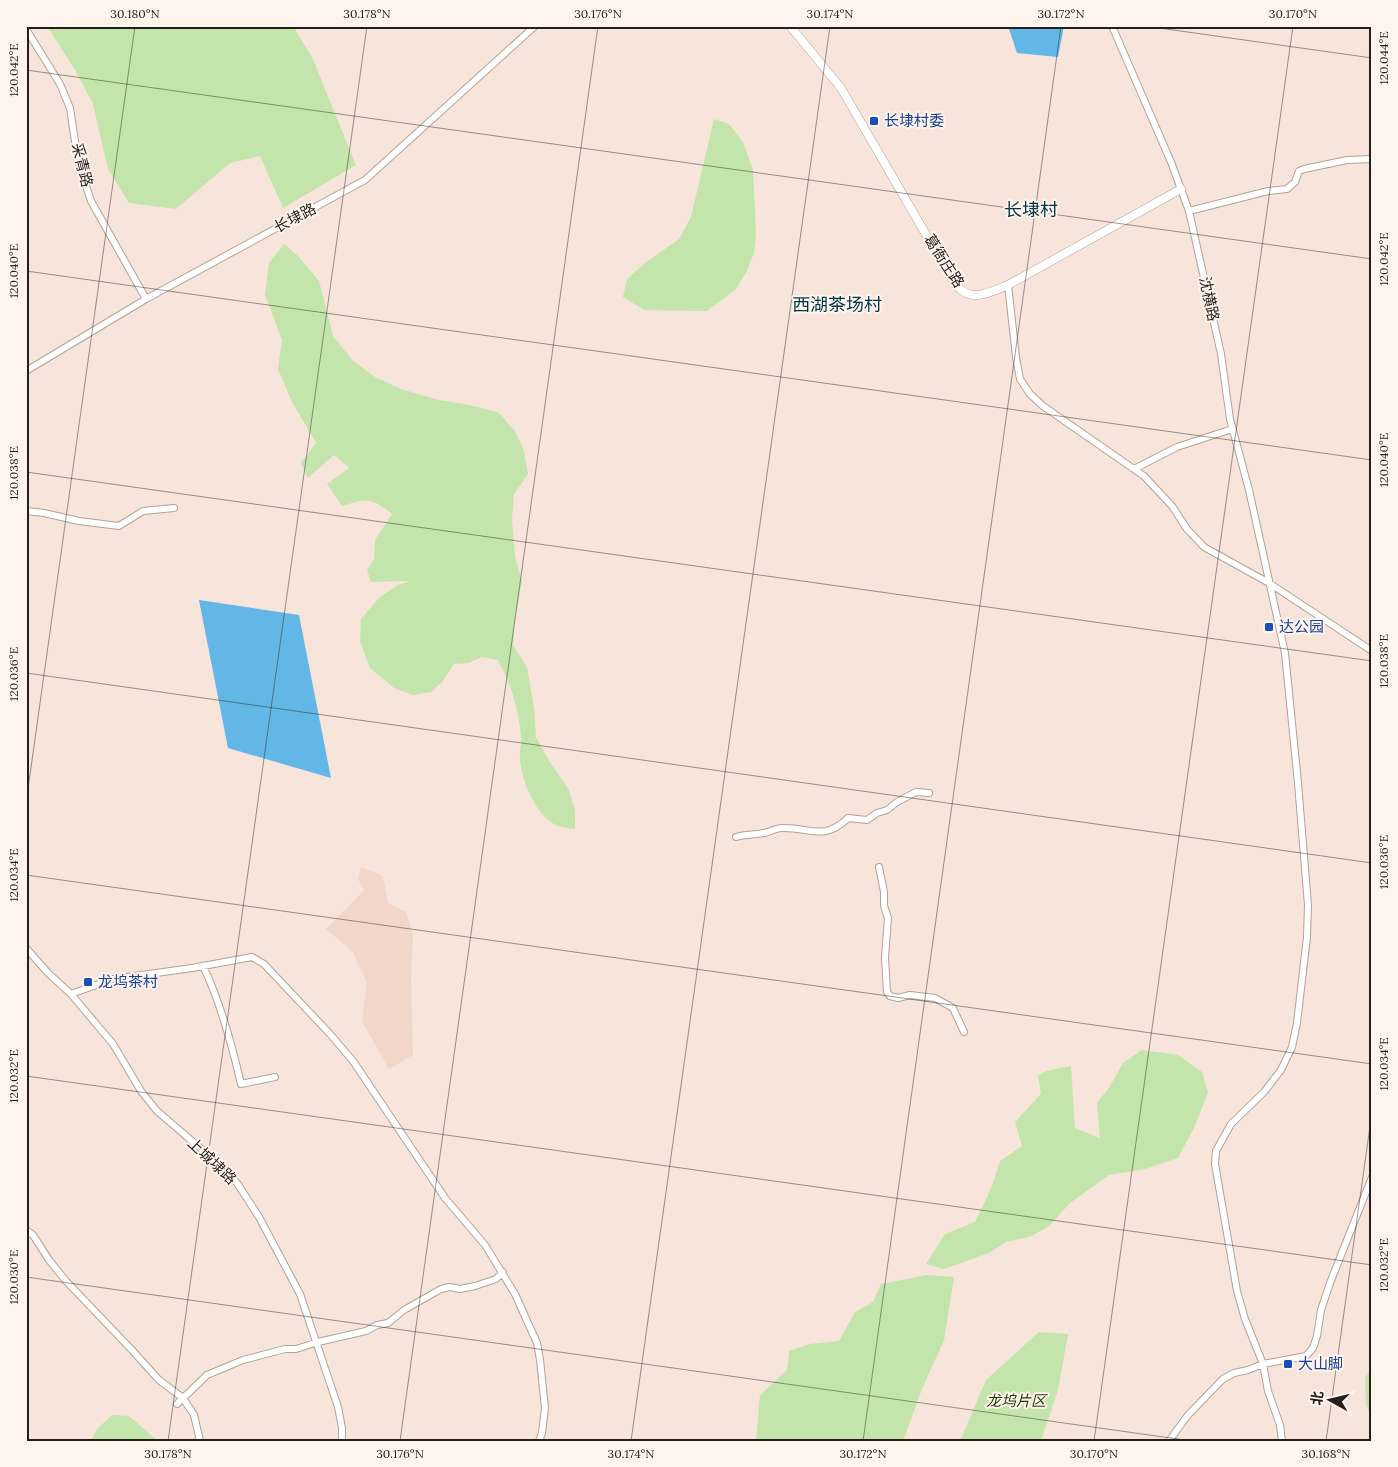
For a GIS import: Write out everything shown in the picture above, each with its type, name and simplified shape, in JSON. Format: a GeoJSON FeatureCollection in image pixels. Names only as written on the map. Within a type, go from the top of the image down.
{"type":"FeatureCollection","features":[{"type":"Feature","properties":{"kind":"street","name":"长埭路"},"geometry":{"type":"LineString","coordinates":[[26,371],[146,299],[365,180],[535,26]]}},
{"type":"Feature","properties":{"kind":"street","name":"葛衙庄路"},"geometry":{"type":"LineString","coordinates":[[790,26],[841,88],[946,269],[959,289],[970,294],[982,295],[1008,285],[1181,189]]}},
{"type":"Feature","properties":{"kind":"street","name":"沈横路"},"geometry":{"type":"LineString","coordinates":[[1112,26],[1171,162],[1189,211],[1221,354],[1232,429],[1250,490],[1280,626],[1286,662],[1307,878],[1307,937],[1297,1023],[1292,1047],[1281,1070],[1264,1092],[1231,1124],[1216,1151],[1215,1164],[1237,1291],[1245,1319],[1263,1364],[1268,1391],[1280,1425],[1282,1441]]}},
{"type":"Feature","properties":{"kind":"street","name":"采青路"},"geometry":{"type":"LineString","coordinates":[[26,29],[60,84],[70,108],[78,162],[91,201],[146,299]]}},
{"type":"Feature","properties":{"kind":"street"},"geometry":{"type":"LineString","coordinates":[[1189,211],[1268,191],[1286,189],[1295,182],[1299,171],[1304,169],[1347,160],[1372,159]]}},
{"type":"Feature","properties":{"kind":"street"},"geometry":{"type":"LineString","coordinates":[[1008,285],[1020,379],[1030,394],[1043,406],[1144,476],[1172,506],[1187,529],[1204,547],[1269,583],[1372,651]]}},
{"type":"Feature","properties":{"kind":"street"},"geometry":{"type":"LineString","coordinates":[[1134,470],[1177,447],[1232,429]]}},
{"type":"Feature","properties":{"kind":"street"},"geometry":{"type":"LineString","coordinates":[[26,512],[44,513],[79,521],[119,526],[143,511],[174,508]]}},
{"type":"Feature","properties":{"kind":"street"},"geometry":{"type":"LineString","coordinates":[[736,837],[745,834],[766,833],[782,828],[826,832],[840,826],[848,818],[867,820],[916,792],[929,792]]}},
{"type":"Feature","properties":{"kind":"street"},"geometry":{"type":"LineString","coordinates":[[880,867],[884,906],[888,918],[885,956],[886,992],[890,996],[898,998],[910,995],[935,998],[953,1008],[964,1032]]}},
{"type":"Feature","properties":{"kind":"street","name":"上城埭路"},"geometry":{"type":"LineString","coordinates":[[26,948],[48,973],[71,994],[113,1044],[142,1091],[158,1111],[220,1165],[237,1183],[259,1216],[300,1294],[318,1342],[338,1407],[342,1428],[342,1441]]}},
{"type":"Feature","properties":{"kind":"street"},"geometry":{"type":"LineString","coordinates":[[71,994],[113,979],[252,957],[264,964],[330,1034],[352,1061],[445,1198],[459,1216],[472,1228],[502,1272],[528,1320],[537,1343],[545,1408],[542,1433],[539,1441]]}},
{"type":"Feature","properties":{"kind":"street"},"geometry":{"type":"LineString","coordinates":[[203,966],[213,986],[241,1084],[275,1077]]}},
{"type":"Feature","properties":{"kind":"street"},"geometry":{"type":"LineString","coordinates":[[1169,1441],[1188,1415],[1223,1379],[1234,1373],[1263,1364],[1306,1356],[1313,1348],[1321,1310],[1330,1283],[1372,1177]]}},
{"type":"Feature","properties":{"kind":"street"},"geometry":{"type":"LineString","coordinates":[[26,1230],[33,1235],[66,1282],[159,1380],[183,1398],[194,1415],[200,1441]]}},
{"type":"Feature","properties":{"kind":"street"},"geometry":{"type":"LineString","coordinates":[[177,1404],[207,1376],[243,1360],[366,1331],[388,1323],[404,1310],[441,1289],[450,1287],[460,1289],[475,1286],[496,1278],[502,1272]]}},
{"type":"Feature","properties":{"kind":"shaded area"},"geometry":{"type":"Polygon","coordinates":[[[361,867],[383,876],[388,903],[406,912],[413,936],[411,978],[413,1055],[389,1069],[362,1021],[367,983],[353,952],[326,929],[364,890],[358,879],[361,867]]]}},
{"type":"Feature","properties":{"kind":"green space"},"geometry":{"type":"Polygon","coordinates":[[[47,26],[293,26],[312,57],[356,165],[283,208],[260,156],[230,163],[176,209],[129,203],[108,169],[93,104],[75,70],[47,26]]]}},
{"type":"Feature","properties":{"kind":"green space"},"geometry":{"type":"Polygon","coordinates":[[[714,119],[729,124],[743,142],[753,170],[756,234],[754,253],[746,273],[736,289],[707,311],[644,310],[623,297],[627,279],[645,263],[679,239],[691,217],[714,119]]]}},
{"type":"Feature","properties":{"kind":"green space"},"geometry":{"type":"Polygon","coordinates":[[[284,244],[299,257],[319,281],[333,336],[352,360],[375,377],[401,389],[439,400],[498,412],[515,431],[524,451],[528,474],[514,494],[512,519],[515,557],[522,581],[515,618],[513,645],[527,667],[534,708],[536,737],[549,761],[568,788],[575,810],[575,829],[560,827],[549,820],[542,814],[531,797],[521,768],[521,737],[516,707],[507,678],[498,660],[482,657],[468,663],[454,664],[442,682],[431,692],[413,695],[394,688],[370,668],[360,642],[361,619],[380,597],[396,586],[410,581],[371,582],[367,570],[374,560],[375,540],[392,514],[374,502],[368,501],[342,506],[327,484],[349,468],[334,455],[308,478],[301,463],[316,443],[292,402],[278,369],[282,340],[265,295],[269,263],[284,244]]]}},
{"type":"Feature","properties":{"kind":"green space"},"geometry":{"type":"Polygon","coordinates":[[[1142,1050],[1178,1055],[1202,1072],[1208,1092],[1194,1128],[1178,1158],[1145,1169],[1109,1175],[1070,1203],[1048,1227],[1029,1237],[1006,1242],[989,1253],[944,1269],[926,1264],[945,1234],[975,1222],[991,1189],[1000,1161],[1022,1146],[1015,1122],[1041,1094],[1038,1076],[1046,1071],[1071,1066],[1075,1128],[1100,1138],[1097,1103],[1109,1088],[1123,1063],[1142,1050]]]}},
{"type":"Feature","properties":{"kind":"green space"},"geometry":{"type":"Polygon","coordinates":[[[927,1275],[954,1277],[944,1340],[922,1389],[903,1441],[756,1441],[760,1395],[787,1370],[789,1351],[810,1344],[839,1341],[855,1312],[873,1302],[881,1284],[927,1275]]]}},
{"type":"Feature","properties":{"kind":"green space","name":"龙坞片区"},"geometry":{"type":"Polygon","coordinates":[[[1039,1332],[1068,1334],[1058,1390],[1041,1441],[960,1441],[986,1380],[1039,1332]]]}},
{"type":"Feature","properties":{"kind":"green space"},"geometry":{"type":"Polygon","coordinates":[[[1372,1368],[1372,1418],[1366,1405],[1365,1378],[1372,1368]]]}},
{"type":"Feature","properties":{"kind":"green space"},"geometry":{"type":"Polygon","coordinates":[[[112,1415],[129,1416],[158,1441],[91,1441],[97,1429],[112,1415]]]}},
{"type":"Feature","properties":{"kind":"water"},"geometry":{"type":"Polygon","coordinates":[[[1008,26],[1064,26],[1058,57],[1017,53],[1008,26]]]}},
{"type":"Feature","properties":{"kind":"water"},"geometry":{"type":"Polygon","coordinates":[[[199,600],[299,615],[331,778],[228,748],[199,600]]]}},
{"type":"Feature","properties":{"kind":"place","name":"长埭村委"},"geometry":{"type":"Point","coordinates":[874,121]}},
{"type":"Feature","properties":{"kind":"place","name":"达公园"},"geometry":{"type":"Point","coordinates":[1269,627]}},
{"type":"Feature","properties":{"kind":"place","name":"龙坞茶村"},"geometry":{"type":"Point","coordinates":[88,982]}},
{"type":"Feature","properties":{"kind":"place","name":"大山脚"},"geometry":{"type":"Point","coordinates":[1288,1364]}},
{"type":"Feature","properties":{"kind":"district","name":"长埭村"},"geometry":{"type":"Point","coordinates":[1031,210]}},
{"type":"Feature","properties":{"kind":"district","name":"西湖茶场村"},"geometry":{"type":"Point","coordinates":[837,305]}}]}
